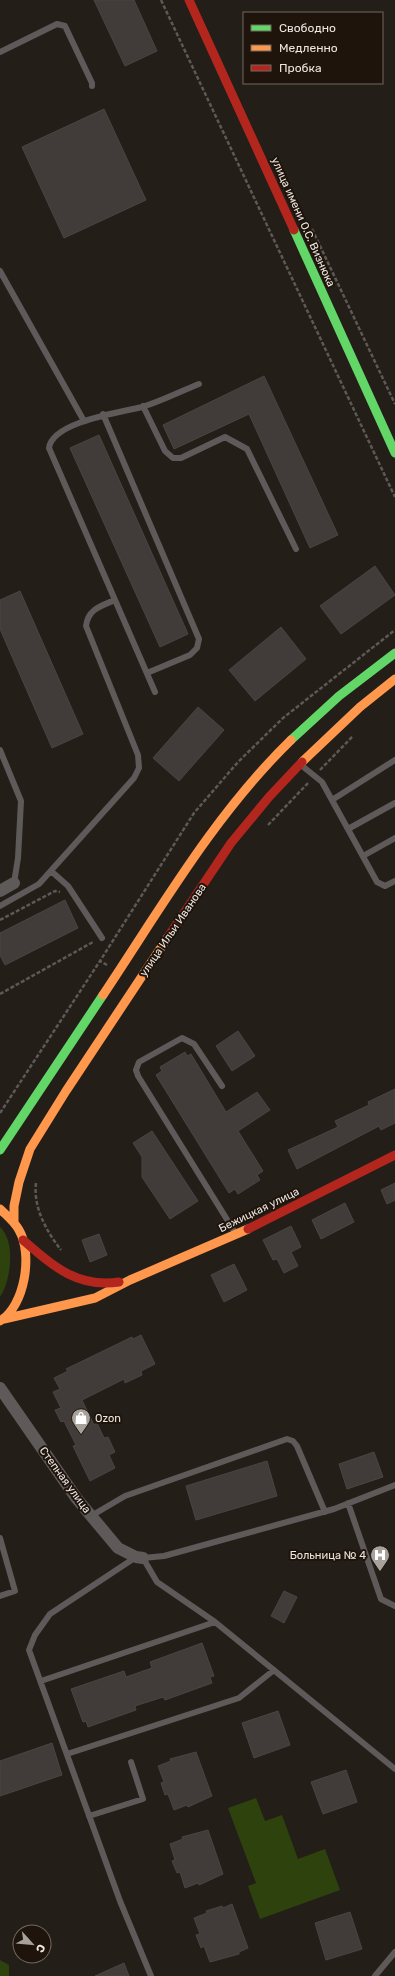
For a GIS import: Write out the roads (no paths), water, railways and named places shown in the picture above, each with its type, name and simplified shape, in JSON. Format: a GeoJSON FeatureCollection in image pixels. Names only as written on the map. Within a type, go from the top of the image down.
{"type":"FeatureCollection","features":[{"type":"Feature","properties":{"kind":"main road","name":"улица имени О.С. Визнюка"},"geometry":{"type":"LineString","coordinates":[[189,0],[395,453]]}},
{"type":"Feature","properties":{"kind":"main road","name":"улица Ильи Иванова"},"geometry":{"type":"LineString","coordinates":[[0,1150],[182,874],[214,829],[254,779],[297,734],[395,653]]}},
{"type":"Feature","properties":{"kind":"main road","name":"улица Ильи Иванова"},"geometry":{"type":"LineString","coordinates":[[14,1222],[14,1206],[19,1182],[30,1149],[66,1091],[231,843],[269,796],[299,764],[360,707],[395,679]]}},
{"type":"Feature","properties":{"kind":"main road","name":"Бежицкая улица"},"geometry":{"type":"LineString","coordinates":[[130,1280],[236,1236],[395,1155]]}},
{"type":"Feature","properties":{"kind":"main road"},"geometry":{"type":"LineString","coordinates":[[0,1209],[14,1222],[23,1240],[27,1259],[22,1289],[15,1305],[2,1320]]}},
{"type":"Feature","properties":{"kind":"main road"},"geometry":{"type":"LineString","coordinates":[[23,1240],[65,1274],[83,1282],[108,1285],[130,1280]]}},
{"type":"Feature","properties":{"kind":"main road"},"geometry":{"type":"LineString","coordinates":[[2,1320],[95,1298],[130,1280]]}},
{"type":"Feature","properties":{"kind":"street"},"geometry":{"type":"LineString","coordinates":[[0,891],[14,883]]}},
{"type":"Feature","properties":{"kind":"street","name":"Степная улица"},"geometry":{"type":"LineString","coordinates":[[0,1388],[77,1499],[118,1548],[139,1558]]}},
{"type":"Feature","properties":{"kind":"lane"},"geometry":{"type":"LineString","coordinates":[[0,52],[57,24],[62,24],[65,26],[92,83],[92,86]]}},
{"type":"Feature","properties":{"kind":"lane"},"geometry":{"type":"LineString","coordinates":[[0,271],[84,421]]}},
{"type":"Feature","properties":{"kind":"lane"},"geometry":{"type":"LineString","coordinates":[[155,692],[49,448],[50,441],[54,436],[84,421],[103,414],[143,406],[199,384]]}},
{"type":"Feature","properties":{"kind":"lane"},"geometry":{"type":"LineString","coordinates":[[143,406],[165,451],[173,458],[182,458],[225,437],[247,449],[296,549]]}},
{"type":"Feature","properties":{"kind":"lane"},"geometry":{"type":"LineString","coordinates":[[103,414],[199,639],[197,648],[190,655],[147,673]]}},
{"type":"Feature","properties":{"kind":"lane"},"geometry":{"type":"LineString","coordinates":[[0,906],[39,884],[134,778],[139,768],[138,756],[86,626],[87,619],[92,610],[115,600]]}},
{"type":"Feature","properties":{"kind":"lane"},"geometry":{"type":"LineString","coordinates":[[0,750],[21,802],[18,858],[14,883]]}},
{"type":"Feature","properties":{"kind":"lane"},"geometry":{"type":"LineString","coordinates":[[332,800],[395,760]]}},
{"type":"Feature","properties":{"kind":"lane"},"geometry":{"type":"LineString","coordinates":[[299,764],[322,782],[377,882],[385,886],[395,881]]}},
{"type":"Feature","properties":{"kind":"lane"},"geometry":{"type":"LineString","coordinates":[[348,829],[395,803]]}},
{"type":"Feature","properties":{"kind":"lane"},"geometry":{"type":"LineString","coordinates":[[362,856],[395,838]]}},
{"type":"Feature","properties":{"kind":"lane"},"geometry":{"type":"LineString","coordinates":[[50,871],[68,886],[102,938]]}},
{"type":"Feature","properties":{"kind":"lane"},"geometry":{"type":"LineString","coordinates":[[222,1086],[194,1044],[182,1038],[139,1062],[136,1070],[138,1076],[236,1236]]}},
{"type":"Feature","properties":{"kind":"lane"},"geometry":{"type":"LineString","coordinates":[[91,1516],[125,1496],[287,1439],[293,1441],[297,1446],[325,1512]]}},
{"type":"Feature","properties":{"kind":"lane"},"geometry":{"type":"LineString","coordinates":[[151,1976],[120,1901],[29,1650],[35,1635],[50,1614],[139,1558],[164,1556],[325,1512],[395,1485]]}},
{"type":"Feature","properties":{"kind":"lane"},"geometry":{"type":"LineString","coordinates":[[348,1503],[381,1599],[395,1606]]}},
{"type":"Feature","properties":{"kind":"lane"},"geometry":{"type":"LineString","coordinates":[[0,1538],[15,1591],[0,1596]]}},
{"type":"Feature","properties":{"kind":"lane"},"geometry":{"type":"LineString","coordinates":[[139,1558],[157,1582],[215,1622],[395,1769]]}},
{"type":"Feature","properties":{"kind":"lane"},"geometry":{"type":"LineString","coordinates":[[41,1681],[215,1622]]}},
{"type":"Feature","properties":{"kind":"lane"},"geometry":{"type":"LineString","coordinates":[[67,1754],[239,1698],[274,1670]]}},
{"type":"Feature","properties":{"kind":"lane"},"geometry":{"type":"LineString","coordinates":[[89,1816],[142,1799],[131,1762]]}},
{"type":"Feature","properties":{"kind":"lane"},"geometry":{"type":"LineString","coordinates":[[376,1976],[395,1952]]}},
{"type":"Feature","properties":{"kind":"place","name":"Ozon"},"geometry":{"type":"Point","coordinates":[81,1435]}},
{"type":"Feature","properties":{"kind":"place","name":"Больница № 4"},"geometry":{"type":"Point","coordinates":[380,1572]}}]}
